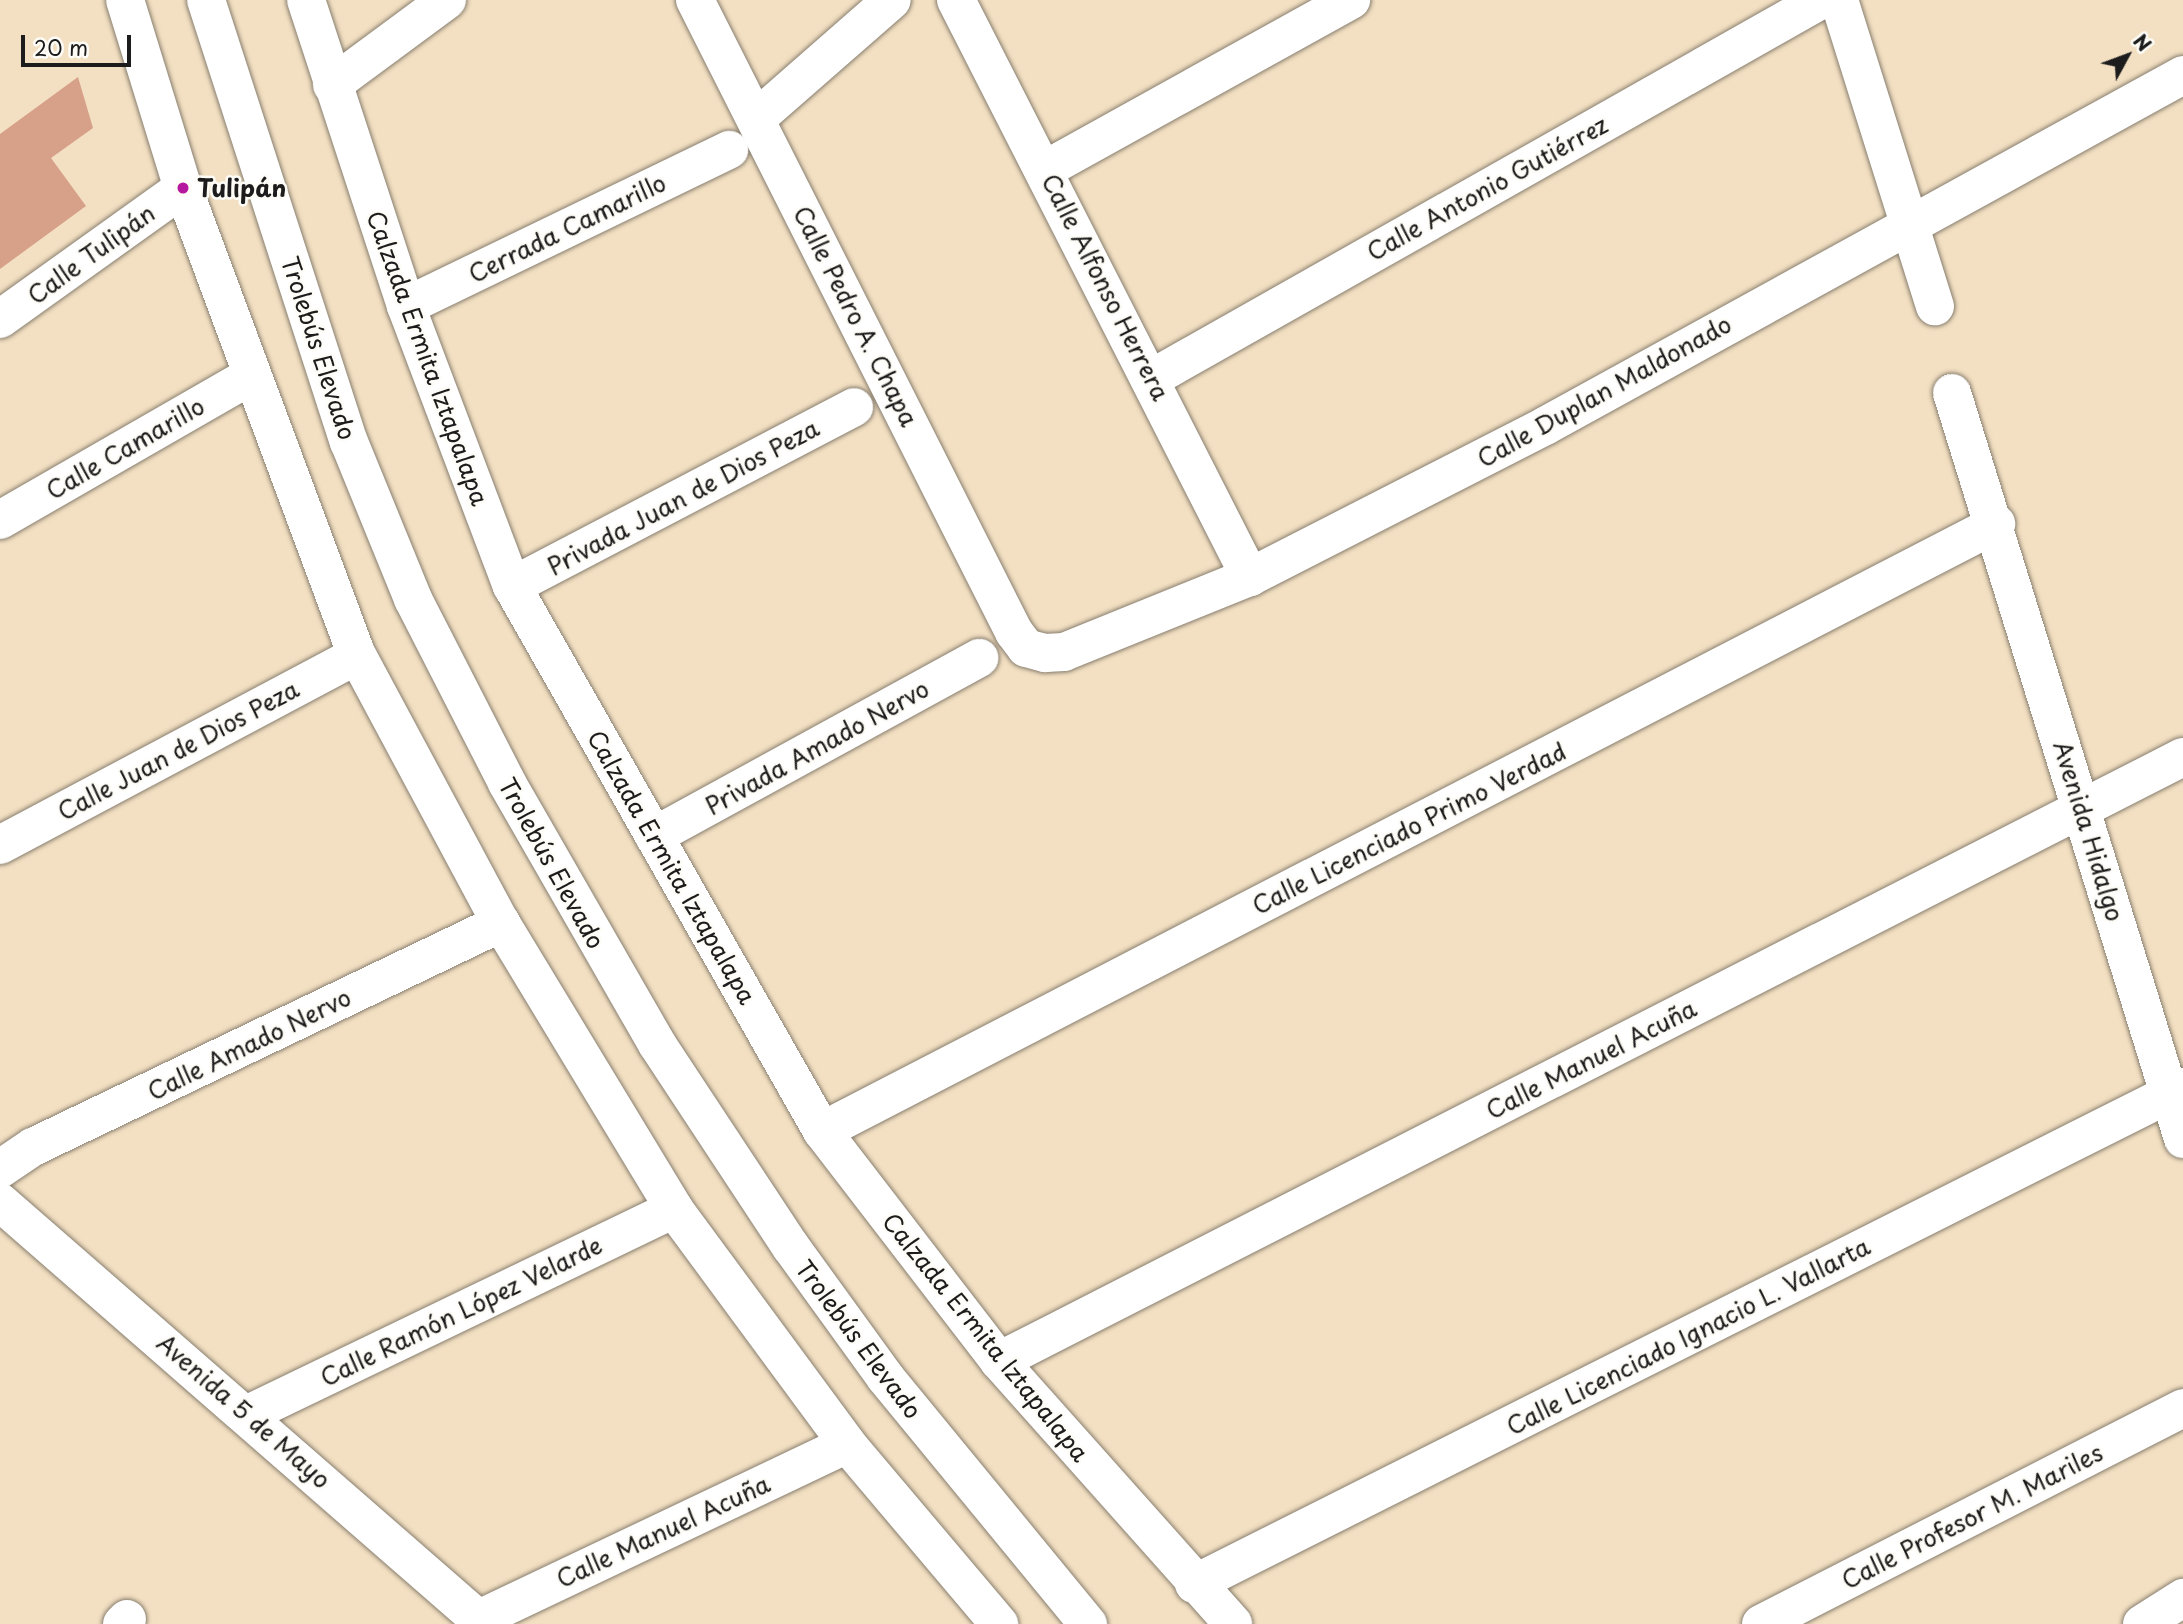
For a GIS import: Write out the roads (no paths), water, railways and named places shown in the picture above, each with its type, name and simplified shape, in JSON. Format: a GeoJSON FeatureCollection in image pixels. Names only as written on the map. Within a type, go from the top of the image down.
{"type":"FeatureCollection","features":[{"type":"Feature","properties":{"kind":"street"},"geometry":{"type":"LineString","coordinates":[[125,0],[183,188],[250,376],[356,656],[501,923],[674,1209],[846,1444],[999,1624]]}},
{"type":"Feature","properties":{"kind":"street","name":"Trolebús Elevado"},"geometry":{"type":"LineString","coordinates":[[206,0],[349,442],[413,599],[501,771],[657,1044],[791,1247],[901,1397],[1088,1624]]}},
{"type":"Feature","properties":{"kind":"street","name":"Calzada Ermita Iztapalapa"},"geometry":{"type":"LineString","coordinates":[[306,0],[406,306],[512,586],[822,1131],[999,1361],[1194,1584],[1233,1624]]}},
{"type":"Feature","properties":{"kind":"street"},"geometry":{"type":"LineString","coordinates":[[332,85],[447,0]]}},
{"type":"Feature","properties":{"kind":"street","name":"Calle Pedro A. Chapa"},"geometry":{"type":"LineString","coordinates":[[695,0],[757,118],[1014,632]]}},
{"type":"Feature","properties":{"kind":"street"},"geometry":{"type":"LineString","coordinates":[[757,118],[892,0]]}},
{"type":"Feature","properties":{"kind":"street","name":"Calle Alfonso Herrera"},"geometry":{"type":"LineString","coordinates":[[956,0],[1154,377],[1250,577]]}},
{"type":"Feature","properties":{"kind":"street"},"geometry":{"type":"LineString","coordinates":[[1046,169],[1351,0]]}},
{"type":"Feature","properties":{"kind":"street","name":"Calle Antonio Gutiérrez"},"geometry":{"type":"LineString","coordinates":[[1154,377],[1821,0]]}},
{"type":"Feature","properties":{"kind":"street"},"geometry":{"type":"LineString","coordinates":[[1839,0],[1936,306]]}},
{"type":"Feature","properties":{"kind":"street","name":"Calle Duplan Maldonado"},"geometry":{"type":"LineString","coordinates":[[1014,632],[1026,648],[1064,652],[1250,577],[1545,426],[1909,222],[2183,75]]}},
{"type":"Feature","properties":{"kind":"street","name":"Cerrada Camarillo"},"geometry":{"type":"LineString","coordinates":[[406,306],[729,150]]}},
{"type":"Feature","properties":{"kind":"street","name":"Calle Tulipán"},"geometry":{"type":"LineString","coordinates":[[0,320],[183,188]]}},
{"type":"Feature","properties":{"kind":"street","name":"Calle Camarillo"},"geometry":{"type":"LineString","coordinates":[[0,520],[250,376]]}},
{"type":"Feature","properties":{"kind":"street","name":"Avenida Hidalgo"},"geometry":{"type":"LineString","coordinates":[[1952,393],[1996,524],[2082,808],[2176,1091],[2183,1139]]}},
{"type":"Feature","properties":{"kind":"street","name":"Privada Juan de Dios Peza"},"geometry":{"type":"LineString","coordinates":[[512,586],[854,407]]}},
{"type":"Feature","properties":{"kind":"street","name":"Calle Licenciado Primo Verdad"},"geometry":{"type":"LineString","coordinates":[[822,1131],[1996,524]]}},
{"type":"Feature","properties":{"kind":"street","name":"Calle Juan de Dios Peza"},"geometry":{"type":"LineString","coordinates":[[0,845],[356,656]]}},
{"type":"Feature","properties":{"kind":"street","name":"Privada Amado Nervo"},"geometry":{"type":"LineString","coordinates":[[654,836],[979,658]]}},
{"type":"Feature","properties":{"kind":"street","name":"Calle Manuel Acuña"},"geometry":{"type":"LineString","coordinates":[[999,1361],[2183,757]]}},
{"type":"Feature","properties":{"kind":"street","name":"Calle Amado Nervo"},"geometry":{"type":"LineString","coordinates":[[0,1169],[33,1147],[501,923]]}},
{"type":"Feature","properties":{"kind":"street","name":"Calle Licenciado Ignacio L. Vallarta"},"geometry":{"type":"LineString","coordinates":[[1194,1584],[2176,1091]]}},
{"type":"Feature","properties":{"kind":"street","name":"Avenida 5 de Mayo"},"geometry":{"type":"LineString","coordinates":[[0,1202],[248,1414],[482,1621]]}},
{"type":"Feature","properties":{"kind":"street","name":"Calle Ramón López Velarde"},"geometry":{"type":"LineString","coordinates":[[248,1414],[674,1209]]}},
{"type":"Feature","properties":{"kind":"street","name":"Calle Profesor M. Mariles"},"geometry":{"type":"LineString","coordinates":[[1761,1624],[2183,1408]]}},
{"type":"Feature","properties":{"kind":"street","name":"Calle Manuel Acuña"},"geometry":{"type":"LineString","coordinates":[[482,1621],[846,1444]]}},
{"type":"Feature","properties":{"kind":"street"},"geometry":{"type":"LineString","coordinates":[[2142,1624],[2183,1598]]}},
{"type":"Feature","properties":{"kind":"place","name":"Tulipán"},"geometry":{"type":"Point","coordinates":[183,188]}}]}
